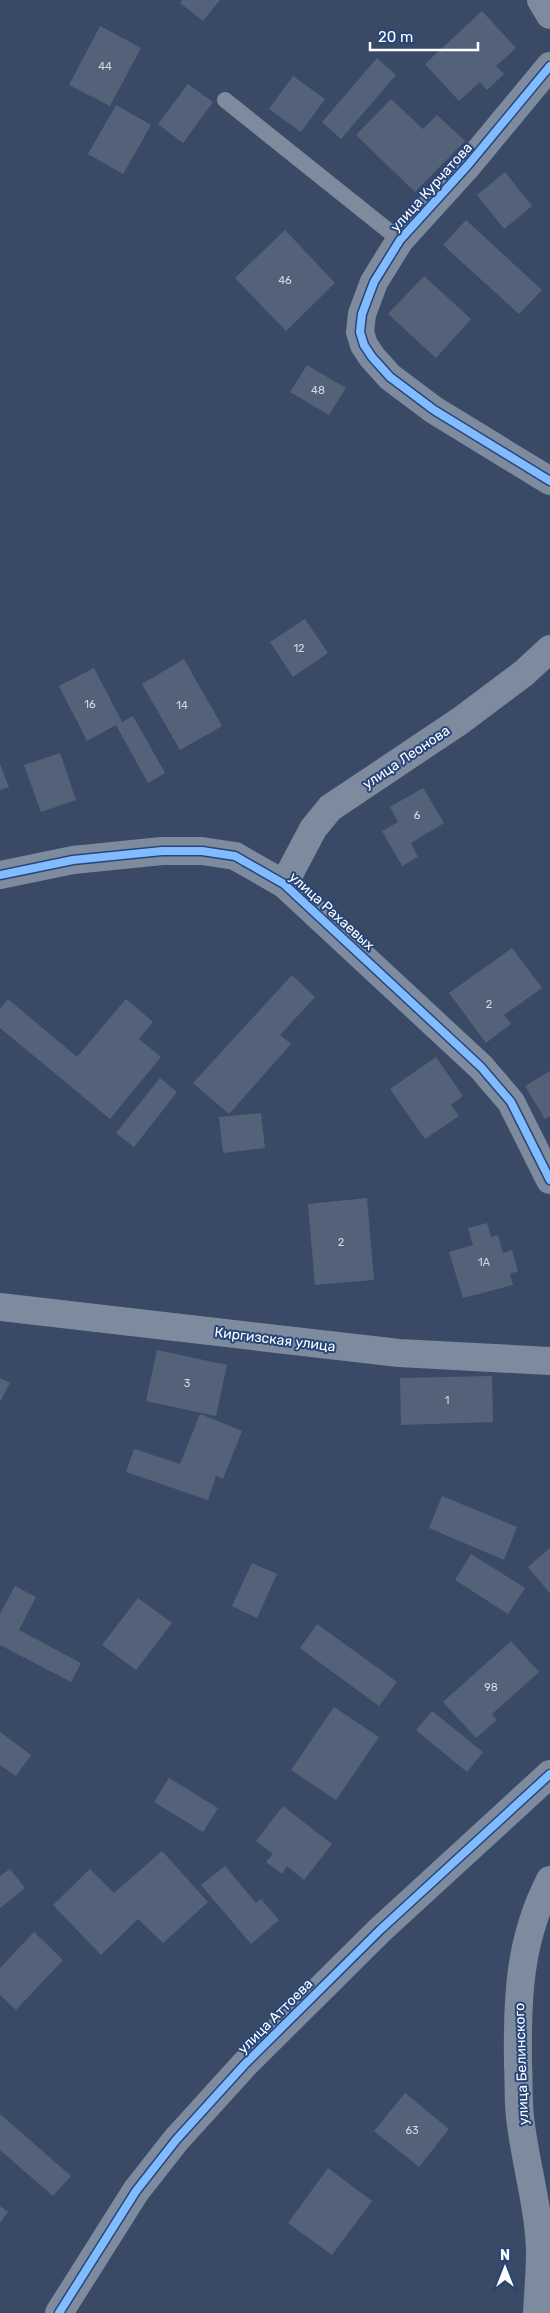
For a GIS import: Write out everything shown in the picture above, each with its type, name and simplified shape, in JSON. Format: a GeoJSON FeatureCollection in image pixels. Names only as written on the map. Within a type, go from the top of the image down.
{"type":"FeatureCollection","features":[{"type":"Feature","properties":{"kind":"street"},"geometry":{"type":"LineString","coordinates":[[541,0],[550,15]]}},
{"type":"Feature","properties":{"kind":"street","name":"улица Курчатова"},"geometry":{"type":"LineString","coordinates":[[550,66],[468,165],[400,240],[374,282],[362,314],[360,332],[368,351],[390,377],[434,410],[517,459],[550,482]]}},
{"type":"Feature","properties":{"kind":"street","name":"улица Леонова"},"geometry":{"type":"LineString","coordinates":[[284,884],[313,829],[330,808],[460,721],[524,673],[550,649]]}},
{"type":"Feature","properties":{"kind":"street","name":"улица Рахаевых"},"geometry":{"type":"LineString","coordinates":[[0,875],[73,860],[162,851],[202,851],[235,856],[284,884],[481,1067],[512,1102],[550,1180]]}},
{"type":"Feature","properties":{"kind":"street","name":"Киргизская улица"},"geometry":{"type":"LineString","coordinates":[[0,1307],[390,1352],[550,1361]]}},
{"type":"Feature","properties":{"kind":"street","name":"улица Аттоева"},"geometry":{"type":"LineString","coordinates":[[59,2313],[136,2191],[176,2140],[238,2071],[380,1930],[550,1774]]}},
{"type":"Feature","properties":{"kind":"street","name":"улица Белинского"},"geometry":{"type":"LineString","coordinates":[[537,2313],[540,2252],[533,2185],[520,2117],[517,2014],[520,1976],[528,1935],[535,1910],[550,1880]]}},
{"type":"Feature","properties":{"kind":"lane"},"geometry":{"type":"LineString","coordinates":[[225,100],[400,240]]}},
{"type":"Feature","properties":{"kind":"building"},"geometry":{"type":"Polygon","coordinates":[[[182,0],[220,0],[203,21],[180,3],[182,0]]]}},
{"type":"Feature","properties":{"kind":"building"},"geometry":{"type":"Polygon","coordinates":[[[482,11],[516,48],[496,66],[504,74],[487,90],[480,82],[459,101],[425,64],[482,11]]]}},
{"type":"Feature","properties":{"kind":"building"},"geometry":{"type":"Polygon","coordinates":[[[100,26],[141,48],[110,106],[69,85],[100,26]]]}},
{"type":"Feature","properties":{"kind":"building"},"geometry":{"type":"Polygon","coordinates":[[[377,58],[396,75],[341,139],[322,122],[377,58]]]}},
{"type":"Feature","properties":{"kind":"building"},"geometry":{"type":"Polygon","coordinates":[[[293,76],[325,99],[301,132],[269,109],[293,76]]]}},
{"type":"Feature","properties":{"kind":"building"},"geometry":{"type":"Polygon","coordinates":[[[188,84],[213,102],[183,143],[158,124],[188,84]]]}},
{"type":"Feature","properties":{"kind":"building"},"geometry":{"type":"Polygon","coordinates":[[[391,99],[423,129],[437,115],[465,141],[415,192],[356,135],[391,99]]]}},
{"type":"Feature","properties":{"kind":"building"},"geometry":{"type":"Polygon","coordinates":[[[116,105],[151,125],[123,174],[88,154],[116,105]]]}},
{"type":"Feature","properties":{"kind":"building"},"geometry":{"type":"Polygon","coordinates":[[[505,172],[532,206],[504,229],[477,195],[505,172]]]}},
{"type":"Feature","properties":{"kind":"building"},"geometry":{"type":"Polygon","coordinates":[[[466,220],[542,290],[519,314],[443,245],[466,220]]]}},
{"type":"Feature","properties":{"kind":"building"},"geometry":{"type":"Polygon","coordinates":[[[285,230],[335,283],[286,331],[235,278],[285,230]]]}},
{"type":"Feature","properties":{"kind":"building"},"geometry":{"type":"Polygon","coordinates":[[[424,276],[471,319],[436,358],[388,314],[424,276]]]}},
{"type":"Feature","properties":{"kind":"building"},"geometry":{"type":"Polygon","coordinates":[[[307,365],[346,388],[329,415],[290,392],[307,365]]]}},
{"type":"Feature","properties":{"kind":"building"},"geometry":{"type":"Polygon","coordinates":[[[305,619],[328,653],[293,677],[270,642],[305,619]]]}},
{"type":"Feature","properties":{"kind":"building"},"geometry":{"type":"Polygon","coordinates":[[[184,659],[222,726],[180,750],[142,684],[184,659]]]}},
{"type":"Feature","properties":{"kind":"building"},"geometry":{"type":"Polygon","coordinates":[[[94,668],[122,722],[133,716],[165,773],[148,783],[116,725],[87,741],[59,686],[94,668]]]}},
{"type":"Feature","properties":{"kind":"building"},"geometry":{"type":"Polygon","coordinates":[[[60,753],[76,800],[41,812],[24,765],[60,753]]]}},
{"type":"Feature","properties":{"kind":"building"},"geometry":{"type":"Polygon","coordinates":[[[0,764],[9,787],[0,790],[0,764]]]}},
{"type":"Feature","properties":{"kind":"building"},"geometry":{"type":"Polygon","coordinates":[[[423,788],[444,823],[411,843],[418,857],[402,866],[382,831],[398,822],[390,807],[423,788]]]}},
{"type":"Feature","properties":{"kind":"building"},"geometry":{"type":"Polygon","coordinates":[[[512,948],[542,988],[504,1015],[511,1024],[486,1043],[449,993],[512,948]]]}},
{"type":"Feature","properties":{"kind":"building"},"geometry":{"type":"Polygon","coordinates":[[[292,975],[315,997],[280,1035],[291,1044],[229,1114],[193,1083],[292,975]]]}},
{"type":"Feature","properties":{"kind":"building"},"geometry":{"type":"Polygon","coordinates":[[[8,999],[77,1057],[126,999],[153,1022],[139,1039],[161,1057],[110,1119],[0,1028],[0,1009],[8,999]]]}},
{"type":"Feature","properties":{"kind":"building"},"geometry":{"type":"Polygon","coordinates":[[[436,1057],[463,1096],[451,1105],[459,1116],[425,1139],[390,1089],[436,1057]]]}},
{"type":"Feature","properties":{"kind":"building"},"geometry":{"type":"Polygon","coordinates":[[[550,1071],[550,1116],[545,1119],[525,1086],[550,1071]]]}},
{"type":"Feature","properties":{"kind":"building"},"geometry":{"type":"Polygon","coordinates":[[[160,1078],[177,1092],[134,1147],[116,1133],[160,1078]]]}},
{"type":"Feature","properties":{"kind":"building"},"geometry":{"type":"Polygon","coordinates":[[[261,1113],[265,1148],[223,1153],[219,1117],[261,1113]]]}},
{"type":"Feature","properties":{"kind":"building"},"geometry":{"type":"Polygon","coordinates":[[[367,1198],[374,1280],[315,1285],[308,1204],[367,1198]]]}},
{"type":"Feature","properties":{"kind":"building"},"geometry":{"type":"Polygon","coordinates":[[[487,1223],[491,1237],[498,1235],[503,1253],[512,1250],[518,1271],[510,1274],[513,1285],[463,1298],[449,1252],[473,1245],[468,1228],[487,1223]]]}},
{"type":"Feature","properties":{"kind":"building"},"geometry":{"type":"Polygon","coordinates":[[[157,1350],[227,1365],[216,1416],[146,1401],[157,1350]]]}},
{"type":"Feature","properties":{"kind":"building"},"geometry":{"type":"Polygon","coordinates":[[[492,1376],[493,1422],[401,1425],[400,1378],[492,1376]]]}},
{"type":"Feature","properties":{"kind":"building"},"geometry":{"type":"Polygon","coordinates":[[[0,1378],[10,1383],[0,1402],[0,1378]]]}},
{"type":"Feature","properties":{"kind":"building"},"geometry":{"type":"Polygon","coordinates":[[[200,1414],[242,1431],[223,1479],[216,1476],[208,1500],[126,1472],[134,1449],[180,1464],[200,1414]]]}},
{"type":"Feature","properties":{"kind":"building"},"geometry":{"type":"Polygon","coordinates":[[[442,1496],[517,1527],[504,1560],[429,1528],[442,1496]]]}},
{"type":"Feature","properties":{"kind":"building"},"geometry":{"type":"Polygon","coordinates":[[[550,1548],[550,1593],[528,1567],[550,1548]]]}},
{"type":"Feature","properties":{"kind":"building"},"geometry":{"type":"Polygon","coordinates":[[[471,1554],[525,1588],[508,1614],[455,1580],[471,1554]]]}},
{"type":"Feature","properties":{"kind":"building"},"geometry":{"type":"Polygon","coordinates":[[[252,1563],[277,1574],[257,1618],[232,1606],[252,1563]]]}},
{"type":"Feature","properties":{"kind":"building"},"geometry":{"type":"Polygon","coordinates":[[[15,1586],[36,1597],[19,1630],[81,1663],[71,1682],[0,1645],[0,1614],[15,1586]]]}},
{"type":"Feature","properties":{"kind":"building"},"geometry":{"type":"Polygon","coordinates":[[[138,1598],[172,1623],[136,1670],[102,1645],[138,1598]]]}},
{"type":"Feature","properties":{"kind":"building"},"geometry":{"type":"Polygon","coordinates":[[[317,1624],[397,1682],[379,1706],[300,1648],[317,1624]]]}},
{"type":"Feature","properties":{"kind":"building"},"geometry":{"type":"Polygon","coordinates":[[[511,1641],[539,1672],[492,1714],[497,1720],[476,1738],[443,1702],[511,1641]]]}},
{"type":"Feature","properties":{"kind":"building"},"geometry":{"type":"Polygon","coordinates":[[[334,1707],[379,1737],[336,1800],[291,1770],[334,1707]]]}},
{"type":"Feature","properties":{"kind":"building"},"geometry":{"type":"Polygon","coordinates":[[[432,1711],[483,1752],[467,1772],[416,1730],[432,1711]]]}},
{"type":"Feature","properties":{"kind":"building"},"geometry":{"type":"Polygon","coordinates":[[[0,1732],[31,1755],[16,1776],[0,1765],[0,1732]]]}},
{"type":"Feature","properties":{"kind":"building"},"geometry":{"type":"Polygon","coordinates":[[[169,1778],[218,1808],[203,1832],[154,1802],[169,1778]]]}},
{"type":"Feature","properties":{"kind":"building"},"geometry":{"type":"Polygon","coordinates":[[[283,1806],[332,1844],[304,1880],[287,1866],[282,1874],[266,1862],[273,1854],[256,1841],[283,1806]]]}},
{"type":"Feature","properties":{"kind":"building"},"geometry":{"type":"Polygon","coordinates":[[[162,1851],[208,1902],[163,1943],[138,1919],[101,1955],[53,1905],[90,1869],[114,1893],[162,1851]]]}},
{"type":"Feature","properties":{"kind":"building"},"geometry":{"type":"Polygon","coordinates":[[[225,1866],[256,1903],[261,1899],[279,1920],[251,1944],[201,1885],[225,1866]]]}},
{"type":"Feature","properties":{"kind":"building"},"geometry":{"type":"Polygon","coordinates":[[[10,1869],[25,1888],[0,1908],[0,1876],[10,1869]]]}},
{"type":"Feature","properties":{"kind":"building"},"geometry":{"type":"Polygon","coordinates":[[[34,1932],[63,1960],[16,2010],[0,1995],[0,1968],[34,1932]]]}},
{"type":"Feature","properties":{"kind":"building"},"geometry":{"type":"Polygon","coordinates":[[[405,2093],[449,2129],[419,2167],[374,2131],[405,2093]]]}},
{"type":"Feature","properties":{"kind":"building"},"geometry":{"type":"Polygon","coordinates":[[[0,2114],[71,2176],[53,2196],[0,2150],[0,2114]]]}},
{"type":"Feature","properties":{"kind":"building"},"geometry":{"type":"Polygon","coordinates":[[[328,2168],[372,2201],[332,2255],[288,2223],[328,2168]]]}},
{"type":"Feature","properties":{"kind":"building"},"geometry":{"type":"Polygon","coordinates":[[[0,2206],[8,2212],[0,2223],[0,2206]]]}},
{"type":"Feature","properties":{"kind":"cycle path"},"geometry":{"type":"LineString","coordinates":[[550,66],[468,165],[400,240],[374,282],[362,314],[360,332],[364,345],[390,377],[434,410],[550,481]]}},
{"type":"Feature","properties":{"kind":"cycle path"},"geometry":{"type":"LineString","coordinates":[[0,875],[73,860],[162,851],[202,851],[235,856],[284,884],[481,1067],[511,1102],[550,1180]]}},
{"type":"Feature","properties":{"kind":"cycle path"},"geometry":{"type":"LineString","coordinates":[[59,2313],[136,2191],[176,2140],[245,2064],[380,1930],[550,1774]]}}]}
